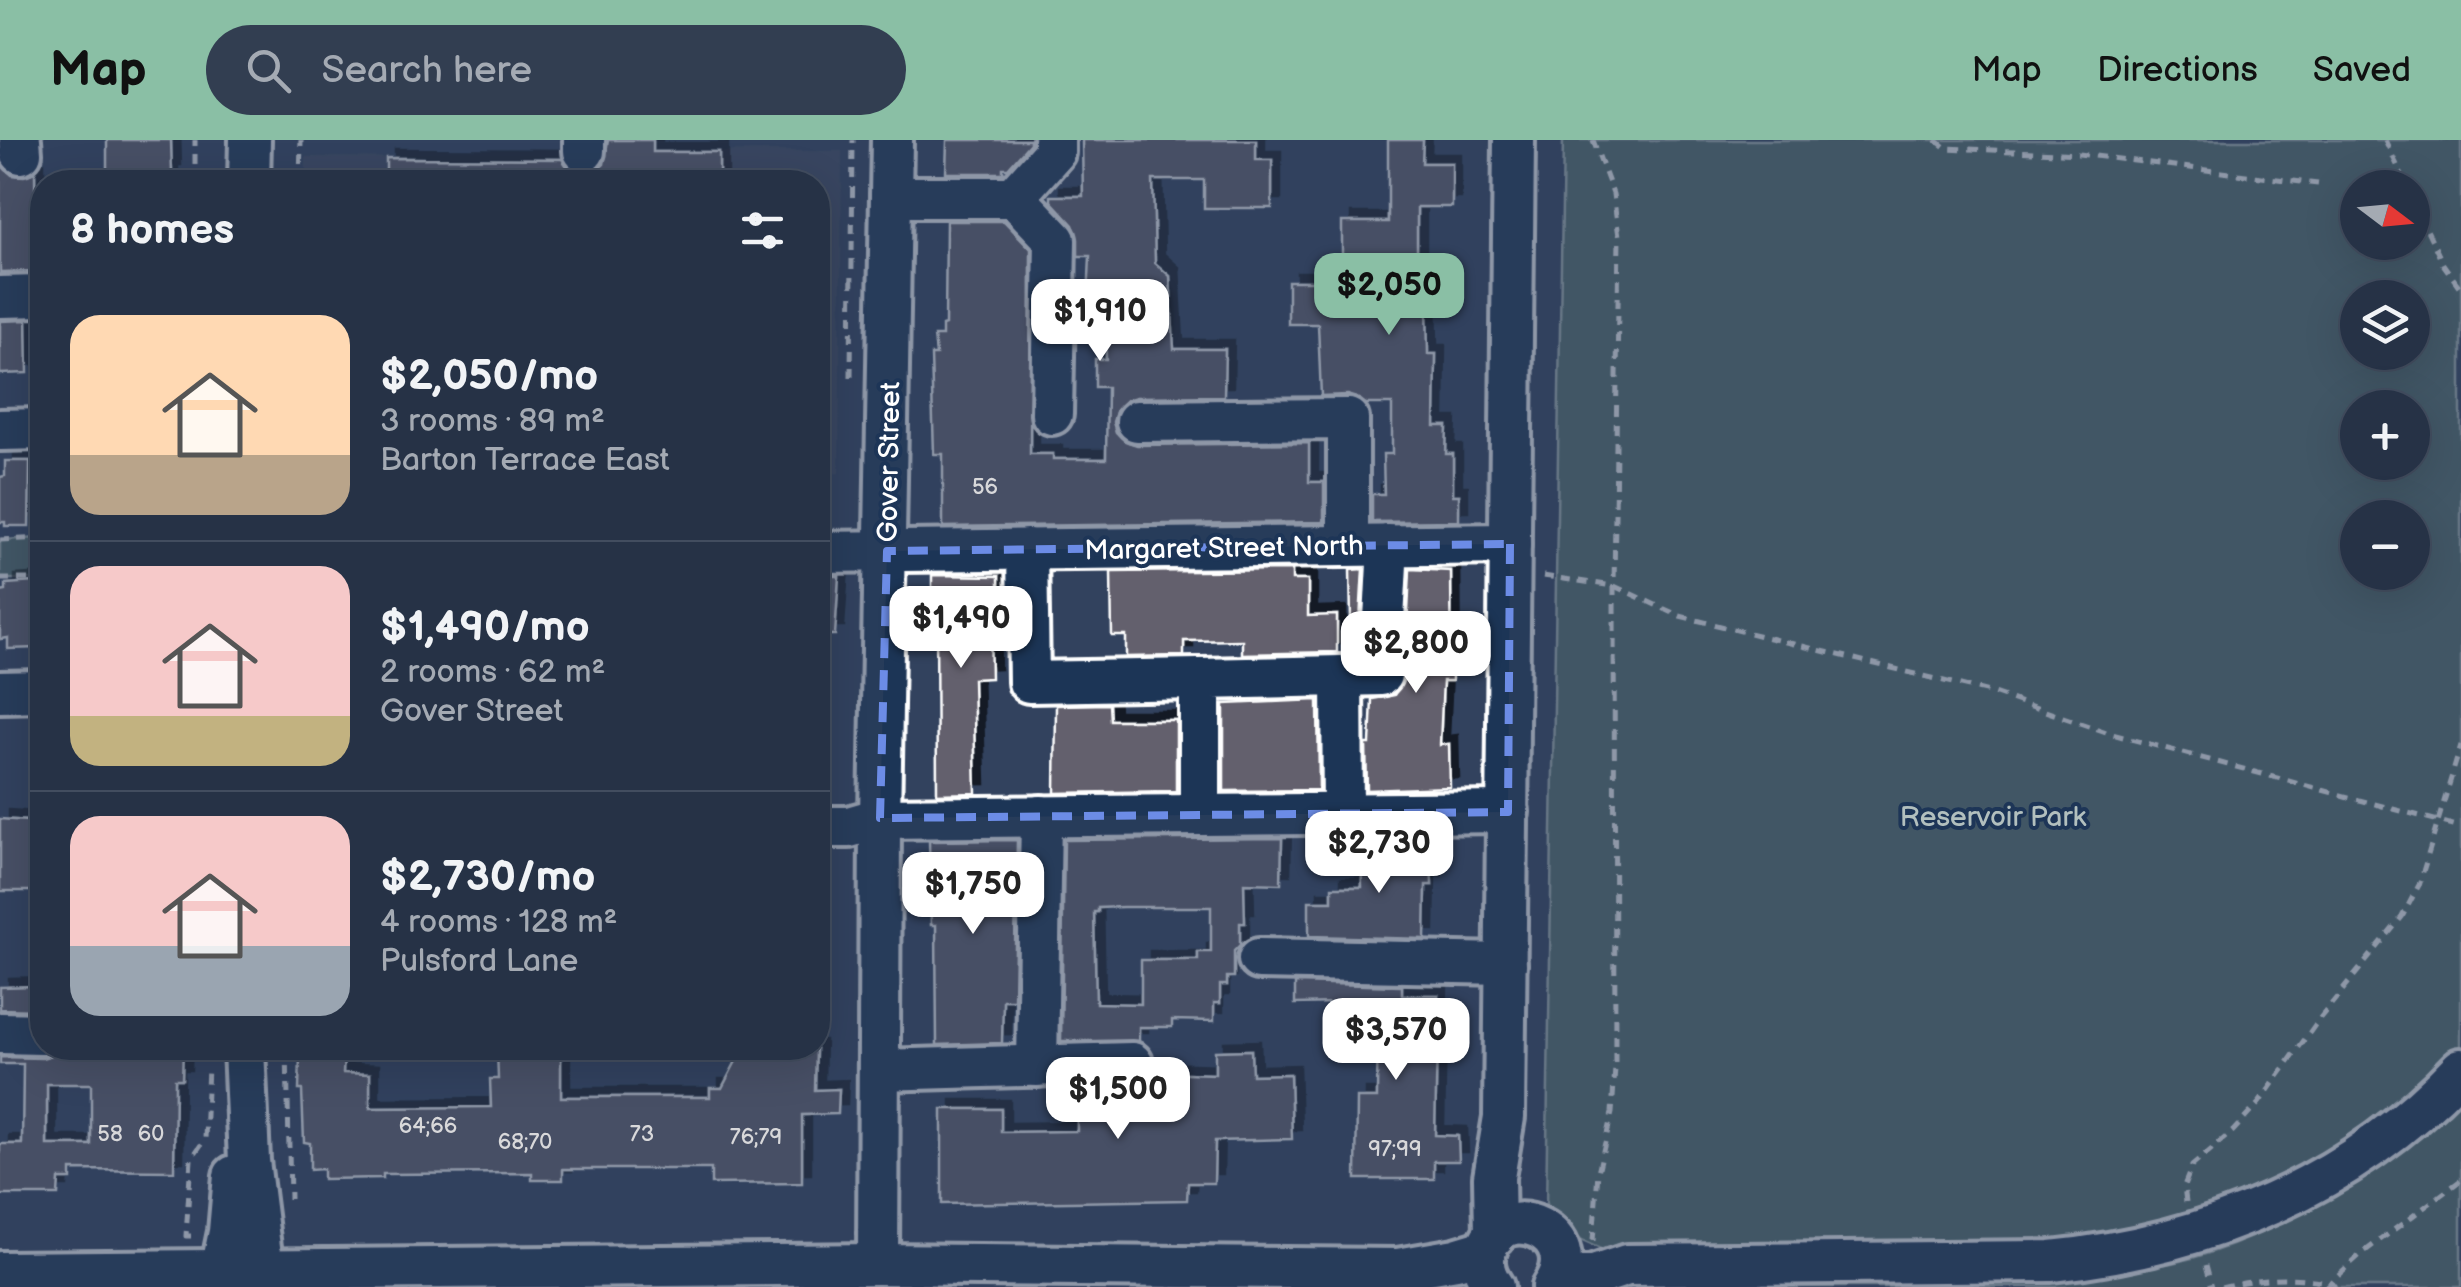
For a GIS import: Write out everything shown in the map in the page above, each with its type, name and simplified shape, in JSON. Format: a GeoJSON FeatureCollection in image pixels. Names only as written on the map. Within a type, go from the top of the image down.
{"type":"FeatureCollection","features":[{"type":"Feature","properties":{"kind":"street"},"geometry":{"type":"LineString","coordinates":[[249,170],[250,140]]}},
{"type":"Feature","properties":{"kind":"street","name":"Gover Street"},"geometry":{"type":"LineString","coordinates":[[878,1264],[880,818],[892,140]]}},
{"type":"Feature","properties":{"kind":"street"},"geometry":{"type":"LineString","coordinates":[[1014,197],[1054,152],[1054,140]]}},
{"type":"Feature","properties":{"kind":"street"},"geometry":{"type":"LineString","coordinates":[[1491,1264],[1494,1177],[1504,1117],[1514,140]]}},
{"type":"Feature","properties":{"kind":"street"},"geometry":{"type":"LineString","coordinates":[[892,198],[1014,197],[1055,240],[1052,414]]}},
{"type":"Feature","properties":{"kind":"street"},"geometry":{"type":"LineString","coordinates":[[0,298],[30,297]]}},
{"type":"Feature","properties":{"kind":"street"},"geometry":{"type":"LineString","coordinates":[[1137,421],[1348,419],[1348,546]]}},
{"type":"Feature","properties":{"kind":"street"},"geometry":{"type":"LineString","coordinates":[[0,430],[30,430]]}},
{"type":"Feature","properties":{"kind":"street"},"geometry":{"type":"LineString","coordinates":[[1027,549],[1028,682],[1381,675],[1388,545]]}},
{"type":"Feature","properties":{"kind":"street","name":"Margaret Street North"},"geometry":{"type":"LineString","coordinates":[[830,552],[1388,545],[1510,558]]}},
{"type":"Feature","properties":{"kind":"street"},"geometry":{"type":"LineString","coordinates":[[1342,676],[1343,813]]}},
{"type":"Feature","properties":{"kind":"street"},"geometry":{"type":"LineString","coordinates":[[1200,679],[1200,815]]}},
{"type":"Feature","properties":{"kind":"street"},"geometry":{"type":"LineString","coordinates":[[0,692],[30,691]]}},
{"type":"Feature","properties":{"kind":"street"},"geometry":{"type":"LineString","coordinates":[[830,827],[849,827],[880,818],[1508,812]]}},
{"type":"Feature","properties":{"kind":"street"},"geometry":{"type":"LineString","coordinates":[[1037,1066],[1041,816]]}},
{"type":"Feature","properties":{"kind":"street"},"geometry":{"type":"LineString","coordinates":[[1258,959],[1506,964]]}},
{"type":"Feature","properties":{"kind":"street"},"geometry":{"type":"LineString","coordinates":[[0,1034],[30,1034]]}},
{"type":"Feature","properties":{"kind":"street"},"geometry":{"type":"LineString","coordinates":[[244,1060],[262,1271]]}},
{"type":"Feature","properties":{"kind":"street"},"geometry":{"type":"LineString","coordinates":[[879,1070],[1132,1062]]}},
{"type":"Feature","properties":{"kind":"street"},"geometry":{"type":"LineString","coordinates":[[1559,1254],[1580,1246],[1627,1265],[2050,1261],[2116,1254],[2196,1232],[2290,1197],[2349,1164],[2461,1069]]}},
{"type":"Feature","properties":{"kind":"street"},"geometry":{"type":"LineString","coordinates":[[220,1271],[229,1232],[244,1090]]}},
{"type":"Feature","properties":{"kind":"street"},"geometry":{"type":"LineString","coordinates":[[1504,1117],[1559,1254]]}},
{"type":"Feature","properties":{"kind":"street"},"geometry":{"type":"LineString","coordinates":[[0,1272],[878,1264],[1398,1268],[1446,1282],[1491,1264],[1513,1225],[1559,1254]]}},
{"type":"Feature","properties":{"kind":"path"},"geometry":{"type":"LineString","coordinates":[[195,140],[195,170]]}},
{"type":"Feature","properties":{"kind":"path"},"geometry":{"type":"LineString","coordinates":[[300,170],[301,140]]}},
{"type":"Feature","properties":{"kind":"path"},"geometry":{"type":"LineString","coordinates":[[851,384],[853,140]]}},
{"type":"Feature","properties":{"kind":"path"},"geometry":{"type":"LineString","coordinates":[[1559,1254],[1598,1172],[1612,1113],[1615,1068],[1614,586],[1620,236],[1613,194],[1593,140]]}},
{"type":"Feature","properties":{"kind":"path"},"geometry":{"type":"LineString","coordinates":[[1936,140],[1946,148],[2080,154],[2318,184]]}},
{"type":"Feature","properties":{"kind":"path"},"geometry":{"type":"LineString","coordinates":[[2385,140],[2399,170]]}},
{"type":"Feature","properties":{"kind":"path"},"geometry":{"type":"LineString","coordinates":[[2430,238],[2442,264],[2461,289]]}},
{"type":"Feature","properties":{"kind":"path"},"geometry":{"type":"LineString","coordinates":[[0,540],[30,539]]}},
{"type":"Feature","properties":{"kind":"path"},"geometry":{"type":"LineString","coordinates":[[1510,558],[1614,586],[1680,616],[1993,693],[2112,734],[2461,827]]}},
{"type":"Feature","properties":{"kind":"path"},"geometry":{"type":"LineString","coordinates":[[0,580],[30,579]]}},
{"type":"Feature","properties":{"kind":"path"},"geometry":{"type":"LineString","coordinates":[[2189,1213],[2184,1186],[2192,1166],[2260,1103],[2320,1018],[2402,917],[2419,885],[2461,745]]}},
{"type":"Feature","properties":{"kind":"path"},"geometry":{"type":"LineString","coordinates":[[287,1060],[290,1214]]}},
{"type":"Feature","properties":{"kind":"path"},"geometry":{"type":"LineString","coordinates":[[200,1234],[186,1236],[191,1159],[205,1139],[208,1066]]}},
{"type":"Feature","properties":{"kind":"path"},"geometry":{"type":"LineString","coordinates":[[2221,1287],[2290,1276],[2331,1286],[2360,1255],[2461,1180]]}},
{"type":"Feature","properties":{"kind":"path"},"geometry":{"type":"LineString","coordinates":[[2203,1256],[2212,1287]]}},
{"type":"Feature","properties":{"kind":"highlighted area"},"geometry":{"type":"Polygon","coordinates":[[[1510,544],[1508,812],[880,818],[887,551],[1510,544]]]}},
{"type":"Feature","properties":{"kind":"shaded area"},"geometry":{"type":"Polygon","coordinates":[[[842,151],[839,473],[830,473],[830,170],[306,170],[306,157],[588,159],[589,152],[842,151]]]}},
{"type":"Feature","properties":{"kind":"green space","name":"Reservoir Park"},"geometry":{"type":"Polygon","coordinates":[[[1563,140],[2461,140],[2461,1052],[2346,1160],[2115,1250],[1628,1261],[1582,1241],[1546,1209],[1563,140]]]}},
{"type":"Feature","properties":{"kind":"green space"},"geometry":{"type":"Polygon","coordinates":[[[30,539],[30,579],[0,579],[0,540],[30,539]]]}},
{"type":"Feature","properties":{"kind":"green space"},"geometry":{"type":"Polygon","coordinates":[[[2461,1099],[2461,1287],[1593,1287],[2052,1277],[2173,1263],[2246,1239],[2312,1207],[2404,1146],[2461,1099]]]}},
{"type":"Feature","properties":{"kind":"building"},"geometry":{"type":"Polygon","coordinates":[[[107,140],[171,140],[172,170],[107,170],[107,140]]]}},
{"type":"Feature","properties":{"kind":"building"},"geometry":{"type":"Polygon","coordinates":[[[608,140],[653,140],[653,152],[719,152],[719,170],[597,170],[604,164],[608,140]]]}},
{"type":"Feature","properties":{"kind":"building"},"geometry":{"type":"Polygon","coordinates":[[[947,140],[1030,143],[1008,168],[1003,168],[1003,173],[946,173],[947,140]]]}},
{"type":"Feature","properties":{"kind":"building"},"geometry":{"type":"Polygon","coordinates":[[[1082,140],[1256,140],[1256,160],[1272,160],[1272,208],[1204,208],[1204,180],[1153,180],[1155,263],[1170,276],[1174,349],[1225,349],[1224,396],[1136,397],[1117,409],[1113,422],[1125,441],[1137,445],[1309,443],[1309,482],[1324,482],[1324,522],[943,527],[943,454],[934,454],[931,355],[936,355],[934,336],[942,336],[945,325],[946,221],[1004,221],[1031,249],[1030,454],[1053,454],[1053,459],[1106,459],[1107,387],[1095,387],[1095,359],[1106,359],[1105,300],[1088,300],[1090,256],[1078,256],[1073,225],[1051,201],[1051,196],[1083,196],[1082,140]]]}},
{"type":"Feature","properties":{"kind":"building"},"geometry":{"type":"Polygon","coordinates":[[[1388,140],[1423,140],[1422,163],[1452,163],[1452,207],[1417,207],[1417,270],[1432,287],[1432,299],[1427,305],[1428,354],[1436,354],[1435,426],[1447,426],[1446,454],[1453,454],[1453,495],[1459,495],[1459,521],[1372,522],[1372,494],[1384,494],[1383,454],[1392,454],[1392,404],[1366,404],[1348,395],[1321,396],[1318,324],[1288,324],[1288,281],[1342,281],[1342,222],[1388,222],[1388,140]]]}},
{"type":"Feature","properties":{"kind":"building"},"geometry":{"type":"Polygon","coordinates":[[[386,158],[562,159],[570,170],[386,170],[386,158]]]}},
{"type":"Feature","properties":{"kind":"building"},"geometry":{"type":"Polygon","coordinates":[[[0,163],[12,175],[30,174],[30,271],[0,272],[0,163]]]}},
{"type":"Feature","properties":{"kind":"building"},"geometry":{"type":"Polygon","coordinates":[[[27,320],[28,373],[0,374],[0,321],[27,320]]]}},
{"type":"Feature","properties":{"kind":"building"},"geometry":{"type":"Polygon","coordinates":[[[5,461],[30,461],[29,526],[5,526],[5,522],[0,522],[0,477],[5,476],[5,461]]]}},
{"type":"Feature","properties":{"kind":"building"},"geometry":{"type":"Polygon","coordinates":[[[1363,569],[1360,621],[1351,621],[1350,570],[1363,569]]]}},
{"type":"Feature","properties":{"kind":"building"},"geometry":{"type":"Polygon","coordinates":[[[1410,569],[1451,571],[1452,681],[1443,681],[1440,745],[1449,744],[1450,787],[1367,790],[1366,744],[1370,744],[1372,699],[1394,695],[1405,677],[1410,569]]]}},
{"type":"Feature","properties":{"kind":"building"},"geometry":{"type":"Polygon","coordinates":[[[1292,570],[1292,580],[1308,580],[1308,616],[1337,615],[1337,652],[1242,654],[1242,640],[1184,641],[1184,656],[1126,657],[1126,636],[1112,636],[1111,572],[1292,570]]]}},
{"type":"Feature","properties":{"kind":"building"},"geometry":{"type":"Polygon","coordinates":[[[932,575],[999,576],[999,624],[990,624],[991,678],[973,679],[976,793],[937,794],[932,575]]]}},
{"type":"Feature","properties":{"kind":"building"},"geometry":{"type":"Polygon","coordinates":[[[830,576],[839,576],[835,635],[830,635],[830,576]]]}},
{"type":"Feature","properties":{"kind":"building"},"geometry":{"type":"Polygon","coordinates":[[[30,582],[30,648],[8,649],[8,638],[0,639],[0,592],[6,591],[6,584],[30,582]]]}},
{"type":"Feature","properties":{"kind":"building"},"geometry":{"type":"Polygon","coordinates":[[[1318,700],[1319,790],[1224,791],[1224,704],[1318,700]]]}},
{"type":"Feature","properties":{"kind":"building"},"geometry":{"type":"Polygon","coordinates":[[[1109,704],[1110,720],[1176,720],[1176,791],[1055,793],[1056,705],[1109,704]]]}},
{"type":"Feature","properties":{"kind":"building"},"geometry":{"type":"Polygon","coordinates":[[[0,819],[30,821],[30,891],[0,891],[0,819]]]}},
{"type":"Feature","properties":{"kind":"building"},"geometry":{"type":"Polygon","coordinates":[[[1282,838],[1281,884],[1244,883],[1245,923],[1240,923],[1240,945],[1234,951],[1234,977],[1227,977],[1227,985],[1220,985],[1214,1021],[1172,1020],[1172,1027],[1139,1027],[1139,1041],[1061,1041],[1064,840],[1282,838]],[[1211,907],[1098,908],[1094,912],[1096,1003],[1141,1004],[1141,960],[1198,960],[1198,952],[1211,952],[1211,907]]]}},
{"type":"Feature","properties":{"kind":"building"},"geometry":{"type":"Polygon","coordinates":[[[1418,838],[1418,859],[1431,859],[1432,885],[1426,885],[1425,939],[1309,936],[1309,901],[1332,901],[1332,887],[1362,887],[1361,839],[1418,838]]]}},
{"type":"Feature","properties":{"kind":"building"},"geometry":{"type":"Polygon","coordinates":[[[1017,840],[1014,1000],[1003,1000],[1002,1043],[937,1045],[936,925],[931,925],[929,841],[1017,840]]]}},
{"type":"Feature","properties":{"kind":"building"},"geometry":{"type":"Polygon","coordinates":[[[1295,983],[1402,986],[1402,995],[1438,995],[1435,1135],[1458,1136],[1459,1161],[1434,1161],[1434,1179],[1356,1179],[1357,1098],[1377,1098],[1378,1002],[1295,1004],[1295,983]]]}},
{"type":"Feature","properties":{"kind":"building"},"geometry":{"type":"Polygon","coordinates":[[[30,986],[30,1010],[0,1009],[0,987],[30,986]]]}},
{"type":"Feature","properties":{"kind":"building"},"geometry":{"type":"Polygon","coordinates":[[[1251,1050],[1252,1075],[1290,1074],[1292,1139],[1215,1141],[1214,1183],[1188,1183],[1187,1200],[942,1204],[942,1109],[1001,1109],[1001,1132],[1077,1131],[1077,1109],[1132,1109],[1132,1099],[1150,1100],[1150,1078],[1154,1072],[1215,1074],[1215,1051],[1251,1050]]]}},
{"type":"Feature","properties":{"kind":"building"},"geometry":{"type":"Polygon","coordinates":[[[0,1057],[183,1060],[182,1079],[175,1079],[174,1171],[71,1170],[71,1179],[59,1179],[58,1195],[0,1195],[0,1144],[22,1144],[23,1064],[0,1064],[0,1057]],[[47,1084],[47,1145],[91,1145],[91,1084],[47,1084]]]}},
{"type":"Feature","properties":{"kind":"building"},"geometry":{"type":"Polygon","coordinates":[[[300,1060],[344,1060],[343,1073],[370,1074],[370,1108],[491,1107],[490,1079],[498,1079],[497,1060],[561,1060],[561,1097],[710,1097],[710,1088],[722,1088],[737,1060],[816,1060],[815,1090],[839,1089],[838,1114],[802,1115],[802,1183],[711,1184],[711,1169],[563,1169],[563,1180],[532,1180],[532,1173],[383,1174],[383,1178],[323,1179],[323,1169],[310,1170],[310,1143],[304,1142],[299,1090],[300,1060]]]}}]}
